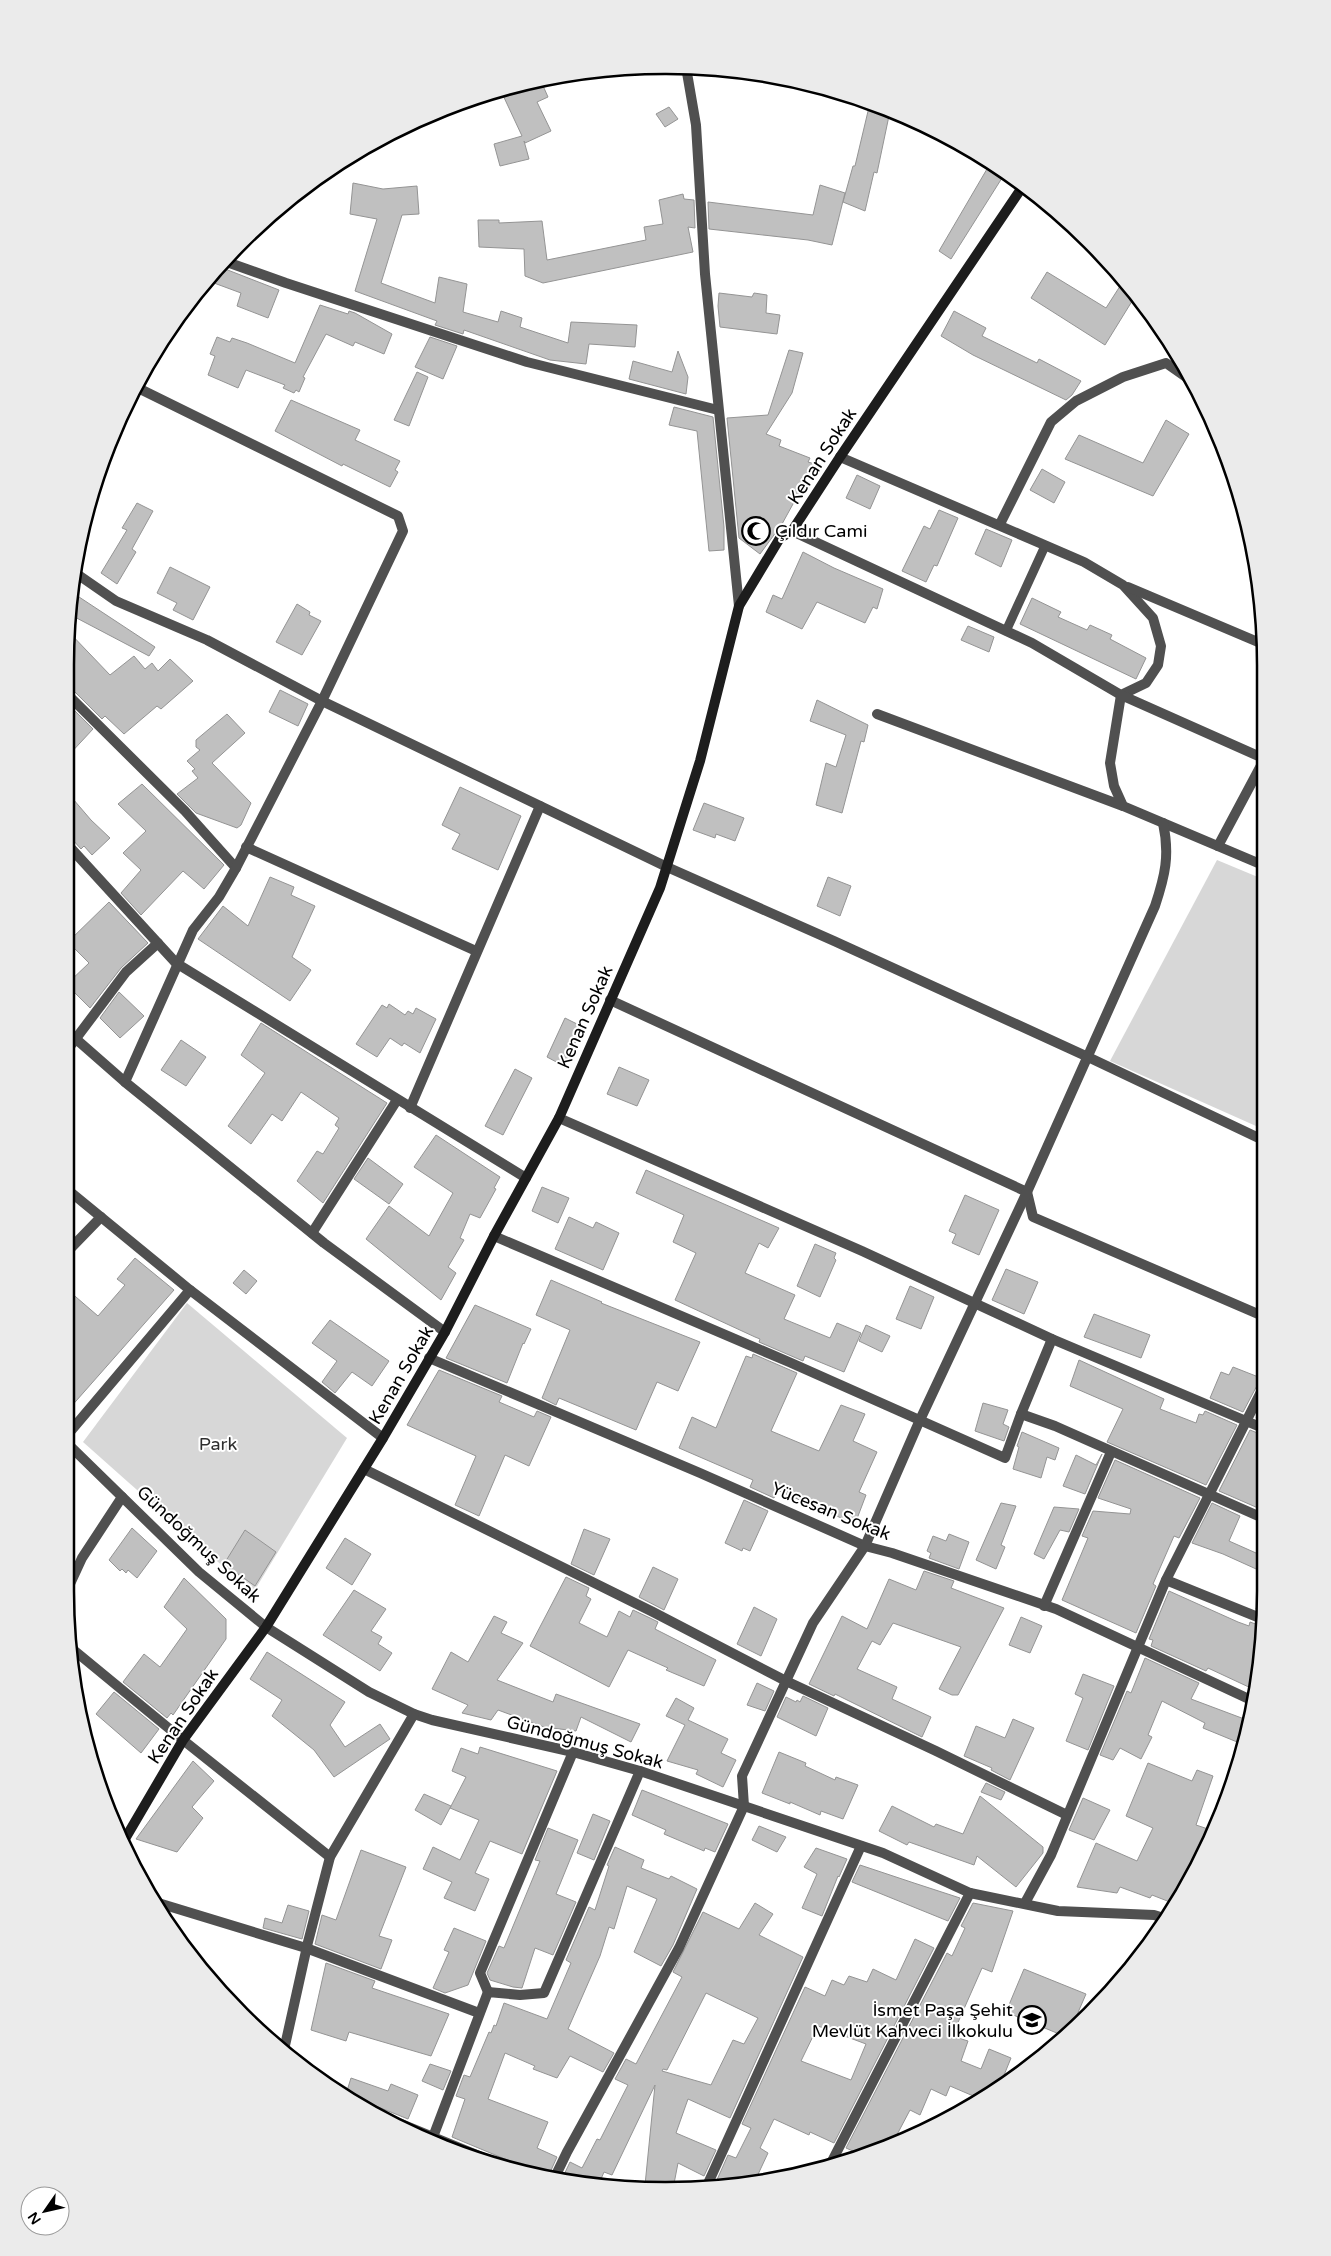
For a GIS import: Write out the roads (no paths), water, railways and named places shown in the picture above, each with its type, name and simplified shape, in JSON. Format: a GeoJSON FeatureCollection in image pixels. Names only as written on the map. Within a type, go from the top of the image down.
{"type":"FeatureCollection","features":[{"type":"Feature","properties":{"kind":"street"},"geometry":{"type":"LineString","coordinates":[[687,75],[696,125],[705,274],[738,606]]}},
{"type":"Feature","properties":{"kind":"street","name":"Kenan Sokak"},"geometry":{"type":"LineString","coordinates":[[126,1833],[182,1740],[266,1627],[383,1438],[445,1332],[558,1118],[660,888],[700,761],[738,606],[780,538],[792,531],[840,456],[1019,191]]}},
{"type":"Feature","properties":{"kind":"street"},"geometry":{"type":"LineString","coordinates":[[232,264],[527,362],[718,410]]}},
{"type":"Feature","properties":{"kind":"street"},"geometry":{"type":"LineString","coordinates":[[1000,524],[1051,422],[1076,401],[1123,377],[1166,363],[1179,372]]}},
{"type":"Feature","properties":{"kind":"street"},"geometry":{"type":"LineString","coordinates":[[126,1082],[176,963],[193,930],[219,897],[236,868],[322,701],[404,531],[398,516],[142,390]]}},
{"type":"Feature","properties":{"kind":"street"},"geometry":{"type":"LineString","coordinates":[[840,456],[1000,524],[1084,562],[1123,585],[1256,641]]}},
{"type":"Feature","properties":{"kind":"street"},"geometry":{"type":"LineString","coordinates":[[792,531],[1032,643],[1121,695],[1257,755]]}},
{"type":"Feature","properties":{"kind":"street"},"geometry":{"type":"LineString","coordinates":[[81,577],[116,601],[207,640],[322,701],[667,867],[1088,1057],[1257,1137]]}},
{"type":"Feature","properties":{"kind":"street"},"geometry":{"type":"LineString","coordinates":[[1121,695],[1146,683],[1158,665],[1161,646],[1153,618],[1123,585]]}},
{"type":"Feature","properties":{"kind":"street"},"geometry":{"type":"LineString","coordinates":[[1121,695],[1110,763],[1114,786],[1122,806]]}},
{"type":"Feature","properties":{"kind":"street"},"geometry":{"type":"LineString","coordinates":[[74,702],[185,811],[236,868]]}},
{"type":"Feature","properties":{"kind":"street"},"geometry":{"type":"LineString","coordinates":[[877,714],[1122,806],[1257,863]]}},
{"type":"Feature","properties":{"kind":"street"},"geometry":{"type":"LineString","coordinates":[[1218,846],[1257,774]]}},
{"type":"Feature","properties":{"kind":"street"},"geometry":{"type":"LineString","coordinates":[[410,1108],[540,806]]}},
{"type":"Feature","properties":{"kind":"street"},"geometry":{"type":"LineString","coordinates":[[557,2172],[679,1948],[744,1806],[742,1776],[813,1624],[865,1546],[919,1422],[1027,1192],[1156,906],[1166,872],[1167,847],[1164,823]]}},
{"type":"Feature","properties":{"kind":"street"},"geometry":{"type":"LineString","coordinates":[[246,847],[476,951]]}},
{"type":"Feature","properties":{"kind":"street"},"geometry":{"type":"LineString","coordinates":[[74,852],[176,963],[526,1178]]}},
{"type":"Feature","properties":{"kind":"street"},"geometry":{"type":"LineString","coordinates":[[74,1042],[126,972],[158,942]]}},
{"type":"Feature","properties":{"kind":"street"},"geometry":{"type":"LineString","coordinates":[[610,1000],[1027,1192]]}},
{"type":"Feature","properties":{"kind":"street"},"geometry":{"type":"LineString","coordinates":[[76,1040],[312,1233],[445,1332]]}},
{"type":"Feature","properties":{"kind":"street"},"geometry":{"type":"LineString","coordinates":[[312,1233],[397,1100]]}},
{"type":"Feature","properties":{"kind":"street"},"geometry":{"type":"LineString","coordinates":[[558,1118],[853,1247],[1052,1339],[1257,1425]]}},
{"type":"Feature","properties":{"kind":"street"},"geometry":{"type":"LineString","coordinates":[[1027,1192],[1033,1217],[1257,1314]]}},
{"type":"Feature","properties":{"kind":"street"},"geometry":{"type":"LineString","coordinates":[[74,1195],[190,1290],[383,1438]]}},
{"type":"Feature","properties":{"kind":"street"},"geometry":{"type":"LineString","coordinates":[[74,1245],[102,1217]]}},
{"type":"Feature","properties":{"kind":"street"},"geometry":{"type":"LineString","coordinates":[[494,1236],[789,1362],[919,1422],[1005,1458],[1052,1339]]}},
{"type":"Feature","properties":{"kind":"street"},"geometry":{"type":"LineString","coordinates":[[74,1428],[190,1290]]}},
{"type":"Feature","properties":{"kind":"street","name":"Yücesan Sokak"},"geometry":{"type":"LineString","coordinates":[[429,1358],[700,1473],[865,1546],[892,1553],[1044,1606],[1247,1698]]}},
{"type":"Feature","properties":{"kind":"street"},"geometry":{"type":"LineString","coordinates":[[1025,1903],[1050,1855],[1166,1580],[1257,1400]]}},
{"type":"Feature","properties":{"kind":"street"},"geometry":{"type":"LineString","coordinates":[[1021,1414],[1257,1515]]}},
{"type":"Feature","properties":{"kind":"street","name":"Gündoğmuş Sokak"},"geometry":{"type":"LineString","coordinates":[[74,1450],[199,1572],[266,1627],[369,1692],[414,1714],[573,1752],[640,1771],[883,1853],[970,1894],[1025,1903],[1058,1911],[1159,1917]]}},
{"type":"Feature","properties":{"kind":"street"},"geometry":{"type":"LineString","coordinates":[[1044,1606],[1111,1452]]}},
{"type":"Feature","properties":{"kind":"street"},"geometry":{"type":"LineString","coordinates":[[364,1469],[653,1612],[786,1681],[1067,1815]]}},
{"type":"Feature","properties":{"kind":"street"},"geometry":{"type":"LineString","coordinates":[[74,1575],[82,1558],[122,1497]]}},
{"type":"Feature","properties":{"kind":"street"},"geometry":{"type":"LineString","coordinates":[[1166,1580],[1256,1616]]}},
{"type":"Feature","properties":{"kind":"street"},"geometry":{"type":"LineString","coordinates":[[77,1652],[182,1740],[330,1857]]}},
{"type":"Feature","properties":{"kind":"street"},"geometry":{"type":"LineString","coordinates":[[285,2044],[306,1948],[330,1857],[414,1714]]}},
{"type":"Feature","properties":{"kind":"street"},"geometry":{"type":"LineString","coordinates":[[434,2135],[488,1992],[480,1973],[573,1752]]}},
{"type":"Feature","properties":{"kind":"street"},"geometry":{"type":"LineString","coordinates":[[488,1992],[520,1996],[544,1993],[640,1771]]}},
{"type":"Feature","properties":{"kind":"street"},"geometry":{"type":"LineString","coordinates":[[708,2181],[860,1846]]}},
{"type":"Feature","properties":{"kind":"street"},"geometry":{"type":"LineString","coordinates":[[834,2158],[970,1894]]}},
{"type":"Feature","properties":{"kind":"street"},"geometry":{"type":"LineString","coordinates":[[164,1905],[306,1948],[479,2013]]}},
{"type":"Feature","properties":{"kind":"lane"},"geometry":{"type":"LineString","coordinates":[[1006,631],[1045,546]]}},
{"type":"Feature","properties":{"kind":"place","name":"Çıldır Cami"},"geometry":{"type":"Point","coordinates":[756,531]}},
{"type":"Feature","properties":{"kind":"place","name":"İsmet Paşa Şehit Mevlüt Kahveci İlkokulu"},"geometry":{"type":"Point","coordinates":[1032,2020]}},
{"type":"Feature","properties":{"kind":"park label","name":"Park"},"geometry":{"type":"Point","coordinates":[218,1444]}}]}
